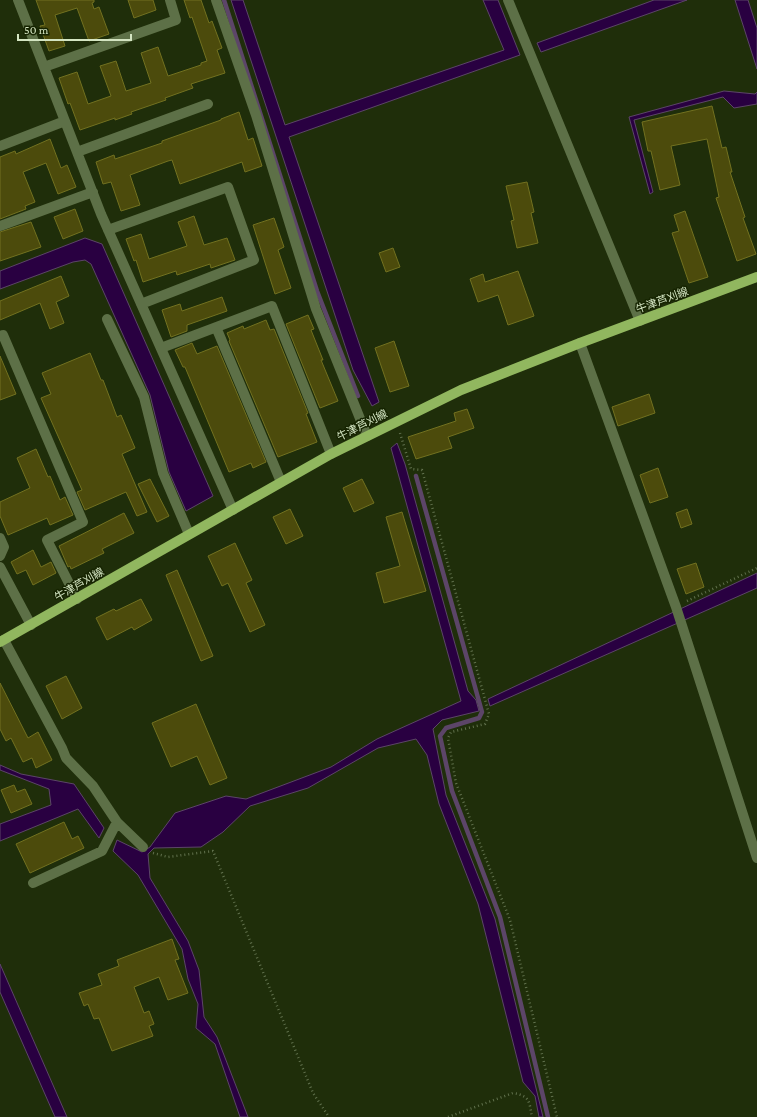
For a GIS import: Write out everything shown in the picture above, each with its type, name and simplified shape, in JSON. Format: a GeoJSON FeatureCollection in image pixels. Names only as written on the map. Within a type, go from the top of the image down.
{"type":"FeatureCollection","features":[{"type":"Feature","properties":{"kind":"main road","name":"牛津芦刈線"},"geometry":{"type":"LineString","coordinates":[[2,641],[331,454],[396,421],[461,390],[580,343],[757,277]]}},
{"type":"Feature","properties":{"kind":"street"},"geometry":{"type":"LineString","coordinates":[[18,0],[108,230],[233,510]]}},
{"type":"Feature","properties":{"kind":"street"},"geometry":{"type":"LineString","coordinates":[[44,67],[176,20],[170,0]]}},
{"type":"Feature","properties":{"kind":"street"},"geometry":{"type":"LineString","coordinates":[[216,0],[256,115],[316,309],[367,436]]}},
{"type":"Feature","properties":{"kind":"street"},"geometry":{"type":"LineString","coordinates":[[508,0],[640,321]]}},
{"type":"Feature","properties":{"kind":"street"},"geometry":{"type":"LineString","coordinates":[[77,152],[208,104]]}},
{"type":"Feature","properties":{"kind":"street"},"geometry":{"type":"LineString","coordinates":[[0,146],[65,121]]}},
{"type":"Feature","properties":{"kind":"street"},"geometry":{"type":"LineString","coordinates":[[108,230],[228,187],[254,260],[141,304]]}},
{"type":"Feature","properties":{"kind":"street"},"geometry":{"type":"LineString","coordinates":[[0,226],[93,192]]}},
{"type":"Feature","properties":{"kind":"street"},"geometry":{"type":"LineString","coordinates":[[161,348],[272,306],[331,454]]}},
{"type":"Feature","properties":{"kind":"street"},"geometry":{"type":"LineString","coordinates":[[107,319],[144,397],[164,473],[189,534]]}},
{"type":"Feature","properties":{"kind":"street"},"geometry":{"type":"LineString","coordinates":[[216,327],[281,482]]}},
{"type":"Feature","properties":{"kind":"street"},"geometry":{"type":"LineString","coordinates":[[0,336],[3,335],[83,522],[47,540],[77,598]]}},
{"type":"Feature","properties":{"kind":"street"},"geometry":{"type":"LineString","coordinates":[[580,343],[676,607],[756,855]]}},
{"type":"Feature","properties":{"kind":"street"},"geometry":{"type":"LineString","coordinates":[[0,538],[4,547],[0,556]]}},
{"type":"Feature","properties":{"kind":"street"},"geometry":{"type":"LineString","coordinates":[[0,566],[31,624]]}},
{"type":"Feature","properties":{"kind":"street"},"geometry":{"type":"LineString","coordinates":[[2,641],[66,758],[93,786],[117,822],[143,847]]}},
{"type":"Feature","properties":{"kind":"street"},"geometry":{"type":"LineString","coordinates":[[33,883],[102,851],[117,822]]}},
{"type":"Feature","properties":{"kind":"path"},"geometry":{"type":"LineString","coordinates":[[396,421],[411,469],[422,470],[489,714],[485,724],[451,732],[448,738],[456,783],[510,920],[557,1117]]}},
{"type":"Feature","properties":{"kind":"path"},"geometry":{"type":"LineString","coordinates":[[676,607],[757,568]]}},
{"type":"Feature","properties":{"kind":"path"},"geometry":{"type":"LineString","coordinates":[[154,854],[168,857],[213,851],[313,1093],[329,1117]]}},
{"type":"Feature","properties":{"kind":"path"},"geometry":{"type":"LineString","coordinates":[[448,1117],[513,1093],[523,1095],[529,1101],[532,1117]]}},
{"type":"Feature","properties":{"kind":"shaded area"},"geometry":{"type":"Polygon","coordinates":[[[231,0],[243,0],[285,125],[504,50],[483,0],[498,0],[520,55],[289,137],[379,402],[372,406],[353,370],[231,0]]]}},
{"type":"Feature","properties":{"kind":"shaded area"},"geometry":{"type":"Polygon","coordinates":[[[654,0],[687,0],[541,52],[537,43],[654,0]]]}},
{"type":"Feature","properties":{"kind":"shaded area"},"geometry":{"type":"Polygon","coordinates":[[[735,0],[748,0],[757,28],[757,69],[735,0]]]}},
{"type":"Feature","properties":{"kind":"shaded area"},"geometry":{"type":"Polygon","coordinates":[[[724,91],[755,94],[757,92],[757,104],[734,108],[723,97],[634,120],[653,192],[650,194],[629,117],[724,91]]]}},
{"type":"Feature","properties":{"kind":"shaded area"},"geometry":{"type":"Polygon","coordinates":[[[85,238],[102,244],[213,496],[186,511],[169,472],[150,395],[91,264],[85,260],[73,262],[0,289],[0,271],[85,238]]]}},
{"type":"Feature","properties":{"kind":"shaded area"},"geometry":{"type":"Polygon","coordinates":[[[397,443],[405,464],[468,691],[476,700],[479,711],[442,720],[433,729],[446,795],[495,919],[543,1117],[539,1117],[535,1096],[523,1082],[478,904],[439,804],[427,755],[416,739],[378,748],[308,788],[250,806],[223,832],[201,847],[154,848],[148,854],[150,878],[188,941],[199,970],[204,1017],[217,1037],[248,1117],[240,1117],[215,1044],[196,1028],[198,1004],[188,979],[182,949],[138,875],[113,851],[117,840],[142,852],[150,847],[175,813],[226,796],[246,799],[331,767],[377,739],[461,701],[391,448],[397,443]]]}},
{"type":"Feature","properties":{"kind":"shaded area"},"geometry":{"type":"Polygon","coordinates":[[[757,573],[757,588],[490,706],[488,699],[757,573]]]}},
{"type":"Feature","properties":{"kind":"shaded area"},"geometry":{"type":"Polygon","coordinates":[[[0,765],[21,774],[74,784],[104,828],[99,838],[78,809],[0,841],[0,824],[51,805],[49,789],[0,770],[0,765]]]}},
{"type":"Feature","properties":{"kind":"shaded area"},"geometry":{"type":"Polygon","coordinates":[[[0,964],[67,1117],[55,1117],[0,992],[0,964]]]}},
{"type":"Feature","properties":{"kind":"building"},"geometry":{"type":"Polygon","coordinates":[[[36,0],[94,0],[92,3],[94,9],[99,7],[109,34],[89,41],[77,8],[55,15],[65,46],[49,51],[40,26],[45,25],[36,0]]]}},
{"type":"Feature","properties":{"kind":"building"},"geometry":{"type":"Polygon","coordinates":[[[128,0],[153,0],[156,10],[134,18],[128,0]]]}},
{"type":"Feature","properties":{"kind":"building"},"geometry":{"type":"Polygon","coordinates":[[[184,0],[201,0],[209,23],[212,21],[222,48],[217,50],[225,73],[191,84],[193,88],[165,98],[166,100],[131,112],[132,114],[80,130],[70,103],[68,104],[59,78],[77,72],[88,104],[111,96],[100,66],[116,61],[126,91],[151,83],[141,53],[158,47],[168,76],[201,65],[201,63],[207,61],[192,17],[190,18],[184,0]]]}},
{"type":"Feature","properties":{"kind":"building"},"geometry":{"type":"Polygon","coordinates":[[[712,106],[722,148],[726,147],[732,172],[730,172],[745,217],[743,218],[756,254],[737,261],[716,198],[719,197],[707,139],[671,146],[680,185],[660,190],[651,151],[648,151],[642,122],[712,106]]]}},
{"type":"Feature","properties":{"kind":"building"},"geometry":{"type":"Polygon","coordinates":[[[239,112],[248,140],[253,138],[262,166],[245,172],[242,162],[180,184],[172,160],[168,161],[130,175],[140,205],[121,211],[111,182],[103,184],[96,162],[114,155],[115,159],[162,143],[162,141],[239,112]]]}},
{"type":"Feature","properties":{"kind":"building"},"geometry":{"type":"Polygon","coordinates":[[[50,139],[61,168],[67,165],[76,187],[58,194],[46,163],[23,172],[35,202],[25,206],[26,209],[0,219],[0,157],[15,151],[16,154],[50,139]]]}},
{"type":"Feature","properties":{"kind":"building"},"geometry":{"type":"Polygon","coordinates":[[[527,182],[534,212],[531,213],[538,243],[517,248],[511,221],[514,220],[506,186],[527,182]]]}},
{"type":"Feature","properties":{"kind":"building"},"geometry":{"type":"Polygon","coordinates":[[[75,209],[83,231],[63,239],[54,217],[75,209]]]}},
{"type":"Feature","properties":{"kind":"building"},"geometry":{"type":"Polygon","coordinates":[[[685,211],[708,277],[689,283],[672,233],[679,231],[674,215],[685,211]]]}},
{"type":"Feature","properties":{"kind":"building"},"geometry":{"type":"Polygon","coordinates":[[[194,216],[204,245],[227,238],[235,260],[211,268],[210,264],[177,275],[176,271],[143,282],[136,260],[134,261],[126,239],[141,234],[149,259],[187,246],[178,222],[194,216]]]}},
{"type":"Feature","properties":{"kind":"building"},"geometry":{"type":"Polygon","coordinates":[[[274,218],[284,247],[278,250],[291,288],[275,294],[253,225],[274,218]]]}},
{"type":"Feature","properties":{"kind":"building"},"geometry":{"type":"Polygon","coordinates":[[[31,222],[41,247],[0,261],[0,232],[31,222]]]}},
{"type":"Feature","properties":{"kind":"building"},"geometry":{"type":"Polygon","coordinates":[[[393,248],[400,267],[386,272],[379,253],[393,248]]]}},
{"type":"Feature","properties":{"kind":"building"},"geometry":{"type":"Polygon","coordinates":[[[518,271],[534,316],[508,325],[498,295],[478,302],[470,279],[483,274],[485,282],[518,271]]]}},
{"type":"Feature","properties":{"kind":"building"},"geometry":{"type":"Polygon","coordinates":[[[61,276],[69,296],[56,302],[64,323],[50,329],[40,303],[0,320],[0,301],[61,276]]]}},
{"type":"Feature","properties":{"kind":"building"},"geometry":{"type":"Polygon","coordinates":[[[222,297],[227,311],[187,325],[187,331],[171,337],[162,310],[180,304],[182,311],[222,297]]]}},
{"type":"Feature","properties":{"kind":"building"},"geometry":{"type":"Polygon","coordinates":[[[308,315],[314,329],[311,330],[323,360],[321,360],[338,401],[320,408],[286,324],[308,315]]]}},
{"type":"Feature","properties":{"kind":"building"},"geometry":{"type":"Polygon","coordinates":[[[266,320],[270,330],[274,329],[308,413],[306,414],[317,442],[278,457],[227,333],[243,326],[244,329],[266,320]]]}},
{"type":"Feature","properties":{"kind":"building"},"geometry":{"type":"Polygon","coordinates":[[[394,341],[409,386],[390,392],[375,348],[394,341]]]}},
{"type":"Feature","properties":{"kind":"building"},"geometry":{"type":"Polygon","coordinates":[[[192,343],[197,354],[217,346],[266,462],[253,468],[251,463],[229,472],[185,367],[183,367],[175,350],[192,343]]]}},
{"type":"Feature","properties":{"kind":"building"},"geometry":{"type":"Polygon","coordinates":[[[90,353],[101,380],[103,380],[117,417],[121,415],[135,448],[122,454],[147,512],[137,516],[126,492],[85,510],[77,492],[82,490],[41,398],[51,394],[42,373],[90,353]]]}},
{"type":"Feature","properties":{"kind":"building"},"geometry":{"type":"Polygon","coordinates":[[[0,356],[16,394],[0,400],[0,356]]]}},
{"type":"Feature","properties":{"kind":"building"},"geometry":{"type":"Polygon","coordinates":[[[649,394],[655,413],[618,426],[612,407],[649,394]]]}},
{"type":"Feature","properties":{"kind":"building"},"geometry":{"type":"Polygon","coordinates":[[[467,409],[474,428],[448,437],[452,448],[416,459],[408,437],[456,421],[454,413],[467,409]]]}},
{"type":"Feature","properties":{"kind":"building"},"geometry":{"type":"Polygon","coordinates":[[[36,449],[60,500],[65,497],[73,515],[50,525],[47,518],[8,535],[0,516],[0,502],[30,488],[17,458],[36,449]]]}},
{"type":"Feature","properties":{"kind":"building"},"geometry":{"type":"Polygon","coordinates":[[[658,468],[668,497],[650,503],[640,475],[658,468]]]}},
{"type":"Feature","properties":{"kind":"building"},"geometry":{"type":"Polygon","coordinates":[[[150,479],[169,516],[157,522],[138,484],[150,479]]]}},
{"type":"Feature","properties":{"kind":"building"},"geometry":{"type":"Polygon","coordinates":[[[362,479],[374,503],[354,512],[343,488],[362,479]]]}},
{"type":"Feature","properties":{"kind":"building"},"geometry":{"type":"Polygon","coordinates":[[[290,509],[303,536],[286,544],[273,517],[290,509]]]}},
{"type":"Feature","properties":{"kind":"building"},"geometry":{"type":"Polygon","coordinates":[[[687,509],[692,524],[681,528],[676,513],[687,509]]]}},
{"type":"Feature","properties":{"kind":"building"},"geometry":{"type":"Polygon","coordinates":[[[402,512],[426,591],[384,603],[376,573],[400,566],[386,517],[402,512]]]}},
{"type":"Feature","properties":{"kind":"building"},"geometry":{"type":"Polygon","coordinates":[[[124,513],[134,533],[102,549],[104,553],[71,569],[70,566],[68,567],[59,546],[124,513]]]}},
{"type":"Feature","properties":{"kind":"building"},"geometry":{"type":"Polygon","coordinates":[[[235,543],[252,580],[246,583],[265,625],[250,632],[228,583],[222,586],[208,556],[235,543]]]}},
{"type":"Feature","properties":{"kind":"building"},"geometry":{"type":"Polygon","coordinates":[[[33,550],[41,567],[51,562],[56,573],[33,585],[26,570],[17,574],[11,562],[33,550]]]}},
{"type":"Feature","properties":{"kind":"building"},"geometry":{"type":"Polygon","coordinates":[[[696,563],[704,587],[686,594],[677,569],[696,563]]]}},
{"type":"Feature","properties":{"kind":"building"},"geometry":{"type":"Polygon","coordinates":[[[177,570],[213,656],[201,661],[166,575],[177,570]]]}},
{"type":"Feature","properties":{"kind":"building"},"geometry":{"type":"Polygon","coordinates":[[[141,599],[152,620],[134,630],[132,627],[107,640],[96,618],[114,609],[116,611],[141,599]]]}},
{"type":"Feature","properties":{"kind":"building"},"geometry":{"type":"Polygon","coordinates":[[[66,676],[82,708],[62,719],[46,686],[66,676]]]}},
{"type":"Feature","properties":{"kind":"building"},"geometry":{"type":"Polygon","coordinates":[[[0,683],[28,738],[38,732],[52,760],[36,768],[32,758],[23,762],[11,738],[6,741],[0,729],[0,683]]]}},
{"type":"Feature","properties":{"kind":"building"},"geometry":{"type":"Polygon","coordinates":[[[196,704],[227,778],[210,785],[197,756],[171,767],[152,723],[196,704]]]}},
{"type":"Feature","properties":{"kind":"building"},"geometry":{"type":"Polygon","coordinates":[[[14,785],[17,792],[25,789],[32,804],[11,813],[1,790],[14,785]]]}},
{"type":"Feature","properties":{"kind":"building"},"geometry":{"type":"Polygon","coordinates":[[[64,822],[72,839],[78,836],[84,848],[30,873],[16,844],[64,822]]]}},
{"type":"Feature","properties":{"kind":"building"},"geometry":{"type":"Polygon","coordinates":[[[172,939],[179,959],[175,960],[188,993],[168,1000],[159,977],[134,987],[144,1013],[149,1011],[154,1024],[149,1026],[153,1036],[112,1051],[99,1018],[94,1019],[88,1004],[84,1006],[79,993],[102,985],[98,974],[119,966],[117,960],[172,939]]]}},
{"type":"Feature","properties":{"kind":"waterway"},"geometry":{"type":"LineString","coordinates":[[224,0],[317,291],[358,396]]}},
{"type":"Feature","properties":{"kind":"waterway"},"geometry":{"type":"LineString","coordinates":[[416,476],[482,712],[479,718],[446,728],[440,736],[452,791],[500,917],[548,1117]]}}]}
